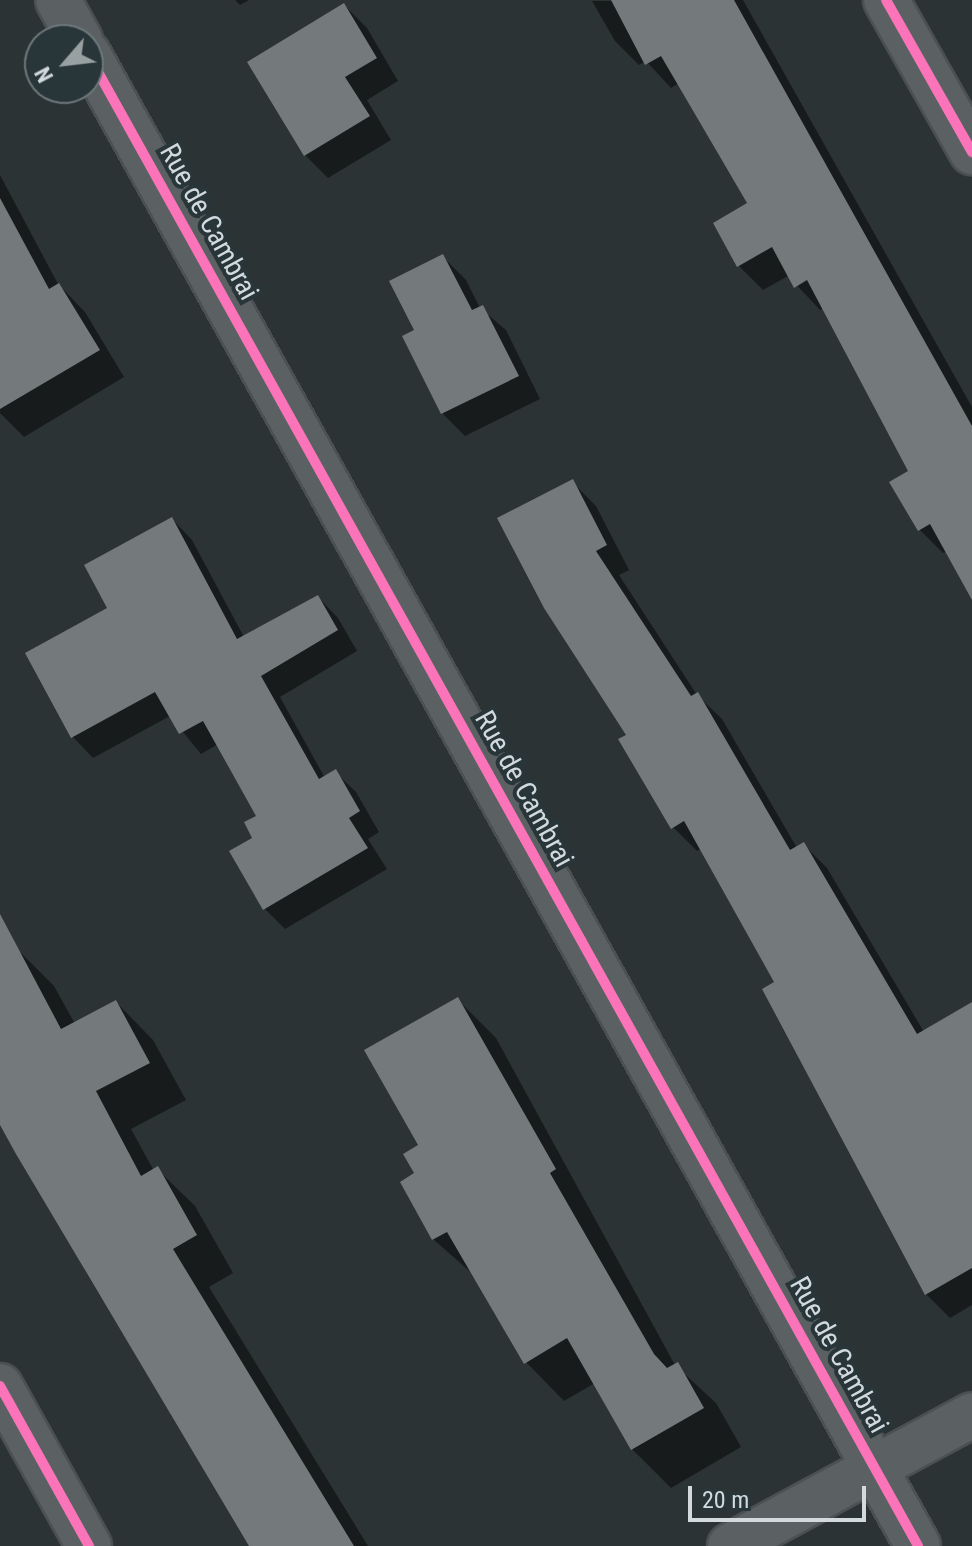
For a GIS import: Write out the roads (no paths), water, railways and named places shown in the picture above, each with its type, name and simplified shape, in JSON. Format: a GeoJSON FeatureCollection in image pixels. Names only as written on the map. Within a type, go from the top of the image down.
{"type":"FeatureCollection","features":[{"type":"Feature","properties":{"kind":"street"},"geometry":{"type":"LineString","coordinates":[[58,0],[71,24]]}},
{"type":"Feature","properties":{"kind":"street"},"geometry":{"type":"LineString","coordinates":[[886,0],[972,152]]}},
{"type":"Feature","properties":{"kind":"street","name":"Rue de Cambrai"},"geometry":{"type":"LineString","coordinates":[[104,83],[918,1546]]}},
{"type":"Feature","properties":{"kind":"street"},"geometry":{"type":"LineString","coordinates":[[0,1386],[89,1546]]}},
{"type":"Feature","properties":{"kind":"street"},"geometry":{"type":"LineString","coordinates":[[730,1546],[972,1415]]}}]}
